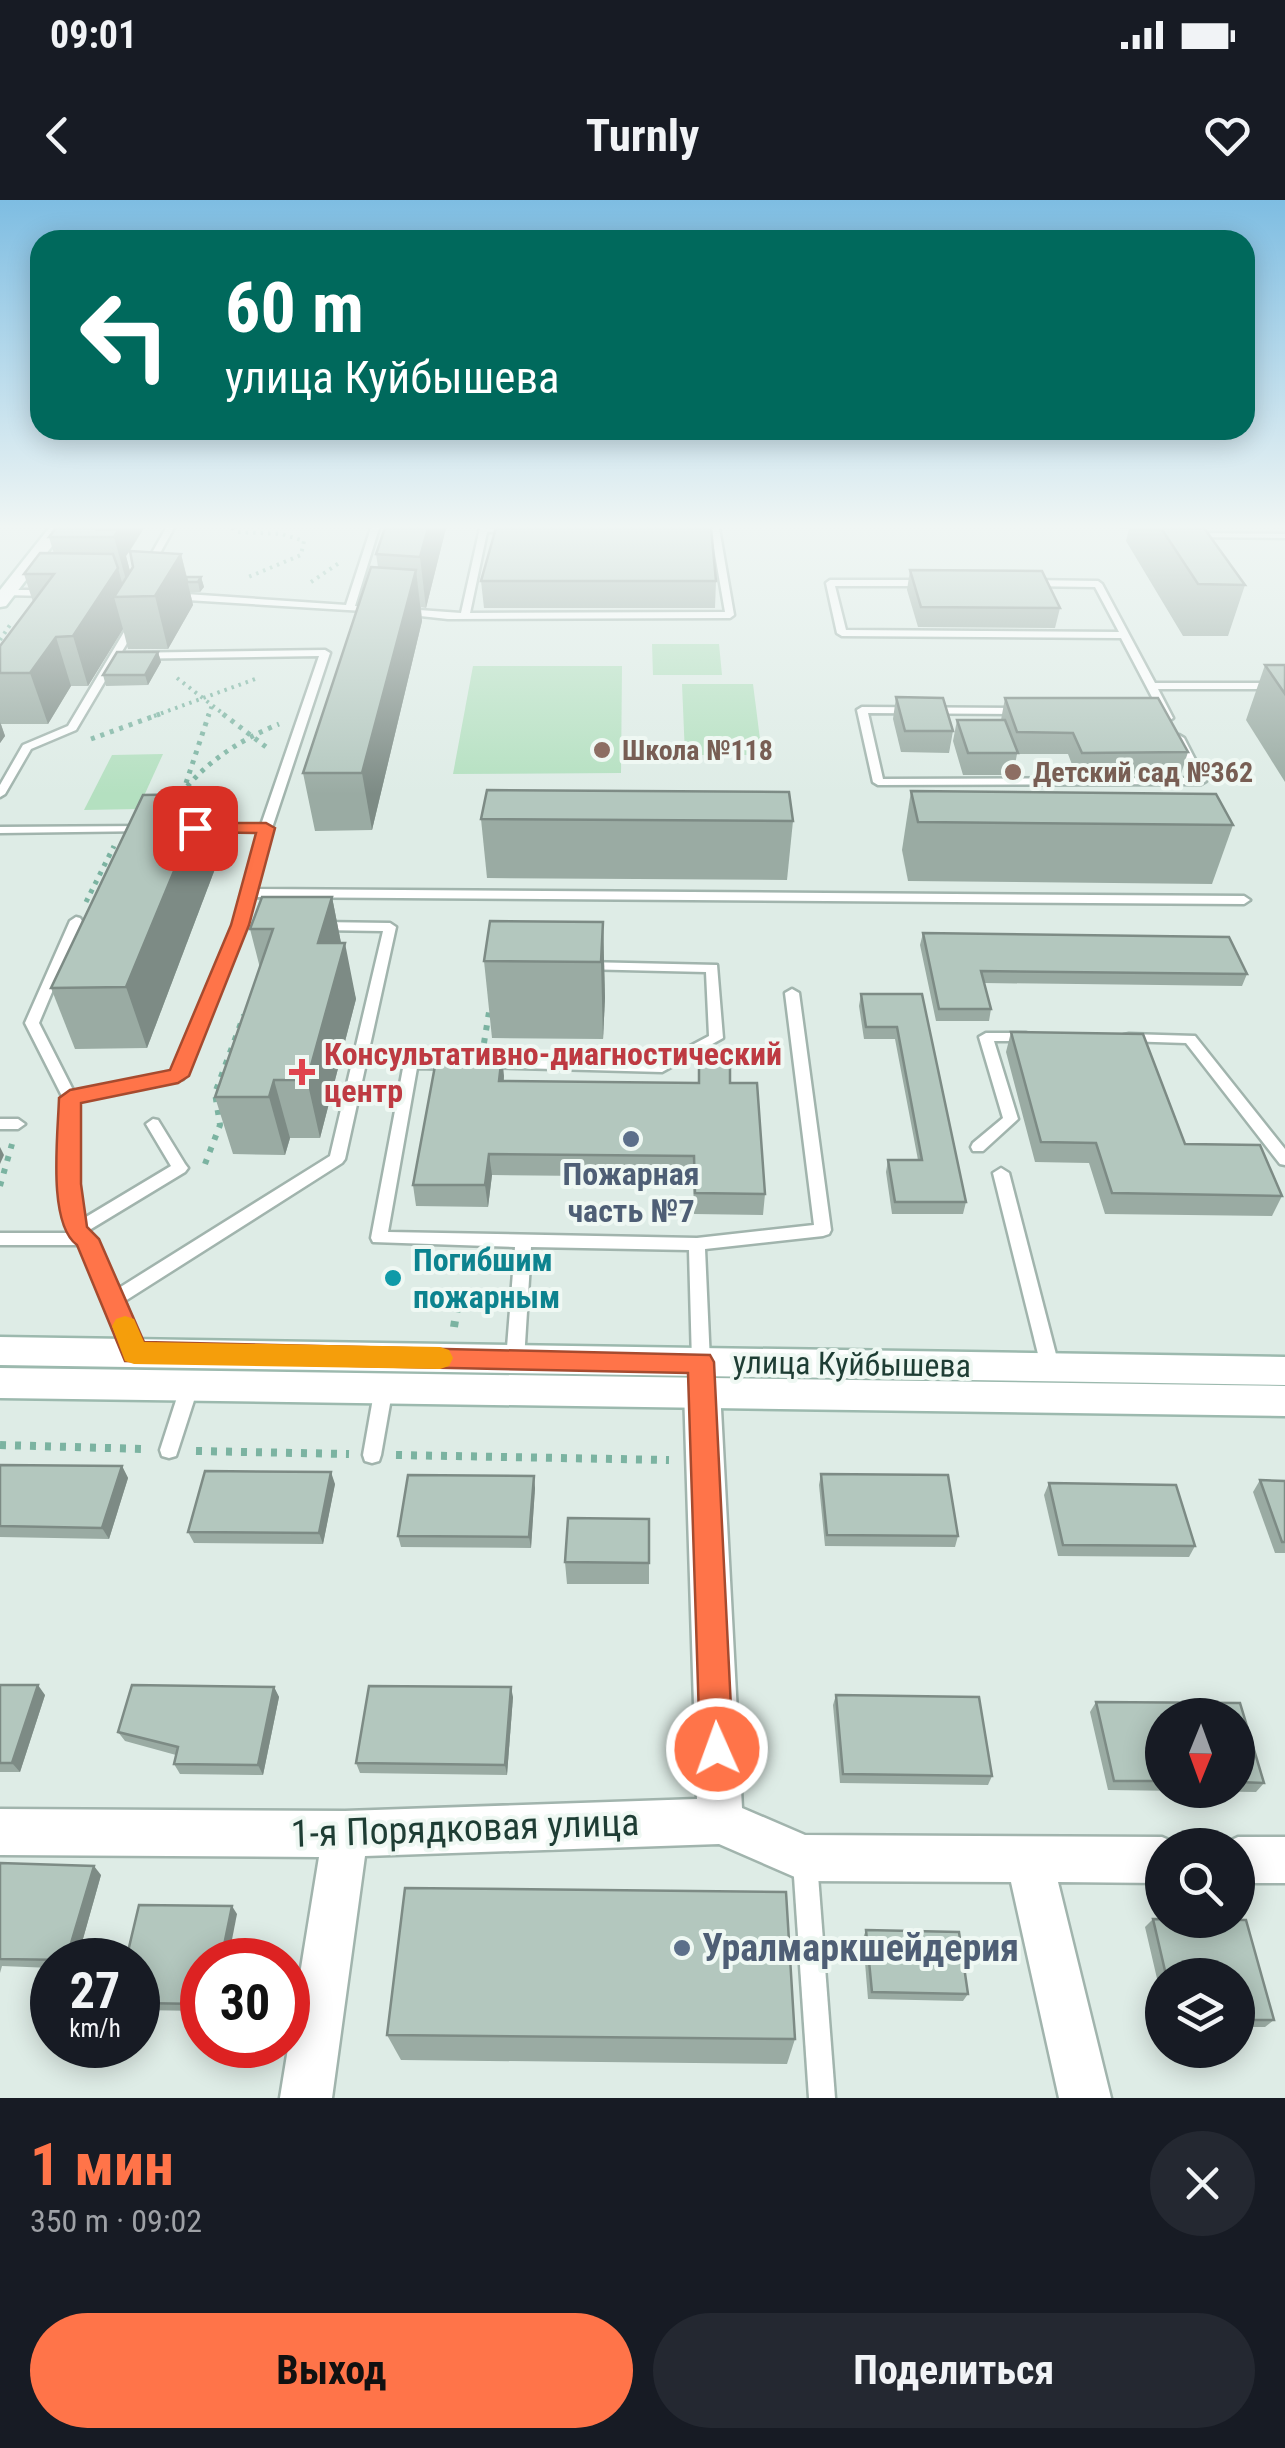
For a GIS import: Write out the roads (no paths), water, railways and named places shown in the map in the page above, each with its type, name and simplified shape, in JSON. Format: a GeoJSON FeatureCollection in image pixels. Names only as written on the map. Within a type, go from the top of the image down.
{"type":"FeatureCollection","features":[{"type":"Feature","properties":{"kind":"main road","name":"улица Куйбышева"},"geometry":{"type":"LineString","coordinates":[[0,1351],[515,1360],[702,1376],[1285,1401]]}},
{"type":"Feature","properties":{"kind":"main road","name":"улица Куйбышева"},"geometry":{"type":"LineString","coordinates":[[0,1383],[384,1386],[1050,1366],[1285,1371]]}},
{"type":"Feature","properties":{"kind":"main road"},"geometry":{"type":"LineString","coordinates":[[702,1376],[720,1821]]}},
{"type":"Feature","properties":{"kind":"main road","name":"1-я Порядковая улица"},"geometry":{"type":"LineString","coordinates":[[0,1832],[345,1834],[720,1821],[804,1858],[1145,1860]]}},
{"type":"Feature","properties":{"kind":"main road"},"geometry":{"type":"LineString","coordinates":[[306,2098],[345,1834]]}},
{"type":"Feature","properties":{"kind":"main road"},"geometry":{"type":"LineString","coordinates":[[1028,1860],[1084,2098]]}},
{"type":"Feature","properties":{"kind":"main road"},"geometry":{"type":"LineString","coordinates":[[1255,1860],[1285,1860]]}},
{"type":"Feature","properties":{"kind":"lane"},"geometry":{"type":"LineString","coordinates":[[0,794],[27,747],[72,728],[138,617]]}},
{"type":"Feature","properties":{"kind":"lane"},"geometry":{"type":"LineString","coordinates":[[838,617],[842,634],[1126,635]]}},
{"type":"Feature","properties":{"kind":"lane"},"geometry":{"type":"LineString","coordinates":[[1033,712],[862,710],[878,782],[1201,781],[1116,617]]}},
{"type":"Feature","properties":{"kind":"lane"},"geometry":{"type":"LineString","coordinates":[[70,1098],[178,1076],[240,925],[266,828],[325,653],[114,656]]}},
{"type":"Feature","properties":{"kind":"lane"},"geometry":{"type":"LineString","coordinates":[[1152,686],[1283,689]]}},
{"type":"Feature","properties":{"kind":"lane"},"geometry":{"type":"LineString","coordinates":[[1147,713],[1166,713]]}},
{"type":"Feature","properties":{"kind":"lane"},"geometry":{"type":"LineString","coordinates":[[0,830],[159,828]]}},
{"type":"Feature","properties":{"kind":"lane"},"geometry":{"type":"LineString","coordinates":[[177,828],[266,828]]}},
{"type":"Feature","properties":{"kind":"lane"},"geometry":{"type":"LineString","coordinates":[[249,893],[1244,900]]}},
{"type":"Feature","properties":{"kind":"lane"},"geometry":{"type":"LineString","coordinates":[[115,1299],[337,1159],[398,894]]}},
{"type":"Feature","properties":{"kind":"lane"},"geometry":{"type":"LineString","coordinates":[[76,921],[32,1024],[70,1098],[69,1184],[81,1235],[115,1299],[134,1353]]}},
{"type":"Feature","properties":{"kind":"lane"},"geometry":{"type":"LineString","coordinates":[[240,925],[256,925]]}},
{"type":"Feature","properties":{"kind":"lane"},"geometry":{"type":"LineString","coordinates":[[296,926],[390,927]]}},
{"type":"Feature","properties":{"kind":"lane"},"geometry":{"type":"LineString","coordinates":[[575,966],[712,968],[716,1038],[662,1067],[411,1063],[378,1238],[696,1244],[823,1230],[792,993]]}},
{"type":"Feature","properties":{"kind":"lane"},"geometry":{"type":"LineString","coordinates":[[978,1148],[1010,1119],[986,1037],[1042,1037]]}},
{"type":"Feature","properties":{"kind":"lane"},"geometry":{"type":"LineString","coordinates":[[1116,1038],[1190,1039],[1285,1160]]}},
{"type":"Feature","properties":{"kind":"lane"},"geometry":{"type":"LineString","coordinates":[[0,1124],[18,1124]]}},
{"type":"Feature","properties":{"kind":"lane"},"geometry":{"type":"LineString","coordinates":[[0,1239],[81,1235],[180,1168],[153,1124]]}},
{"type":"Feature","properties":{"kind":"lane"},"geometry":{"type":"LineString","coordinates":[[1001,1172],[1050,1366]]}},
{"type":"Feature","properties":{"kind":"lane"},"geometry":{"type":"LineString","coordinates":[[515,1360],[524,1239]]}},
{"type":"Feature","properties":{"kind":"lane"},"geometry":{"type":"LineString","coordinates":[[696,1244],[702,1376]]}},
{"type":"Feature","properties":{"kind":"lane"},"geometry":{"type":"LineString","coordinates":[[170,1450],[190,1385]]}},
{"type":"Feature","properties":{"kind":"lane"},"geometry":{"type":"LineString","coordinates":[[372,1454],[384,1386]]}},
{"type":"Feature","properties":{"kind":"lane"},"geometry":{"type":"LineString","coordinates":[[804,1858],[822,2098]]}},
{"type":"Feature","properties":{"kind":"place","name":"Школа №118"},"geometry":{"type":"Point","coordinates":[602,750]}},
{"type":"Feature","properties":{"kind":"place","name":"Детский сад №362"},"geometry":{"type":"Point","coordinates":[1013,772]}},
{"type":"Feature","properties":{"kind":"place","name":"Консультативно-диагностический центр"},"geometry":{"type":"Point","coordinates":[302,1072]}},
{"type":"Feature","properties":{"kind":"place","name":"Пожарная часть №7"},"geometry":{"type":"Point","coordinates":[631,1139]}},
{"type":"Feature","properties":{"kind":"place","name":"Погибшим пожарным"},"geometry":{"type":"Point","coordinates":[393,1278]}},
{"type":"Feature","properties":{"kind":"place","name":"Уралмаркшейдерия"},"geometry":{"type":"Point","coordinates":[682,1948]}}]}
